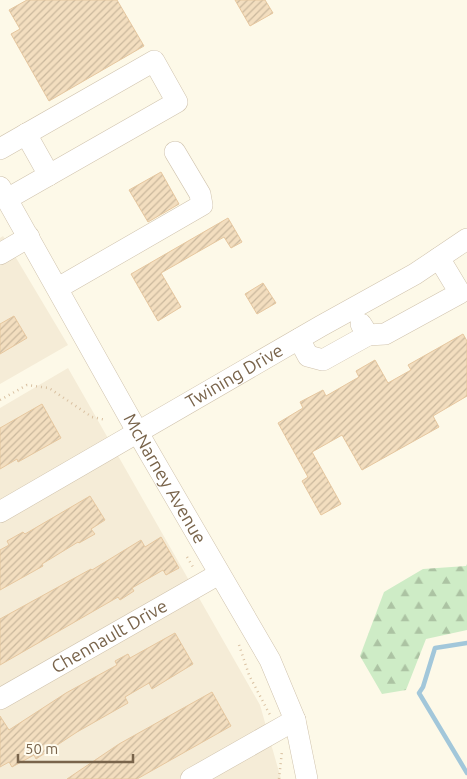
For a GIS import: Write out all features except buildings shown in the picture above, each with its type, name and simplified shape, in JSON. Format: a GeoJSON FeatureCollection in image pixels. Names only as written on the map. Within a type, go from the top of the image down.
{"type":"FeatureCollection","features":[{"type":"Feature","properties":{"kind":"street"},"geometry":{"type":"LineString","coordinates":[[0,149],[154,61],[177,102],[49,175],[4,193]]}},
{"type":"Feature","properties":{"kind":"street"},"geometry":{"type":"LineString","coordinates":[[26,134],[49,175]]}},
{"type":"Feature","properties":{"kind":"street"},"geometry":{"type":"LineString","coordinates":[[58,288],[202,205],[200,194],[175,152]]}},
{"type":"Feature","properties":{"kind":"street","name":"McNarney Avenue"},"geometry":{"type":"LineString","coordinates":[[4,193],[138,433],[211,579],[270,660],[287,725],[307,779]]}},
{"type":"Feature","properties":{"kind":"street"},"geometry":{"type":"LineString","coordinates":[[0,254],[29,237]]}},
{"type":"Feature","properties":{"kind":"street","name":"Twining Drive"},"geometry":{"type":"LineString","coordinates":[[0,512],[415,274],[467,238]]}},
{"type":"Feature","properties":{"kind":"street"},"geometry":{"type":"LineString","coordinates":[[299,339],[308,356],[323,360],[368,336],[385,334],[460,293],[439,258]]}},
{"type":"Feature","properties":{"kind":"street"},"geometry":{"type":"LineString","coordinates":[[352,309],[368,336]]}},
{"type":"Feature","properties":{"kind":"street","name":"Chennault Drive"},"geometry":{"type":"LineString","coordinates":[[0,699],[211,579]]}},
{"type":"Feature","properties":{"kind":"street"},"geometry":{"type":"LineString","coordinates":[[191,779],[287,725]]}},
{"type":"Feature","properties":{"kind":"path"},"geometry":{"type":"LineString","coordinates":[[0,400],[27,385],[49,388],[92,417],[106,420]]}},
{"type":"Feature","properties":{"kind":"path"},"geometry":{"type":"LineString","coordinates":[[185,553],[211,579]]}},
{"type":"Feature","properties":{"kind":"path"},"geometry":{"type":"LineString","coordinates":[[239,644],[249,675],[287,725],[282,746],[279,779]]}},
{"type":"Feature","properties":{"kind":"shaded area"},"geometry":{"type":"Polygon","coordinates":[[[3,236],[68,345],[0,384],[0,238],[3,236]]]}},
{"type":"Feature","properties":{"kind":"shaded area"},"geometry":{"type":"Polygon","coordinates":[[[68,368],[260,705],[281,779],[0,779],[0,408],[68,368]]]}},
{"type":"Feature","properties":{"kind":"green space"},"geometry":{"type":"Polygon","coordinates":[[[467,564],[467,630],[426,639],[406,690],[382,694],[360,656],[384,592],[423,569],[466,566],[467,564]]]}},
{"type":"Feature","properties":{"kind":"waterway"},"geometry":{"type":"LineString","coordinates":[[467,643],[435,648],[423,687],[419,693],[467,773]]}}]}
